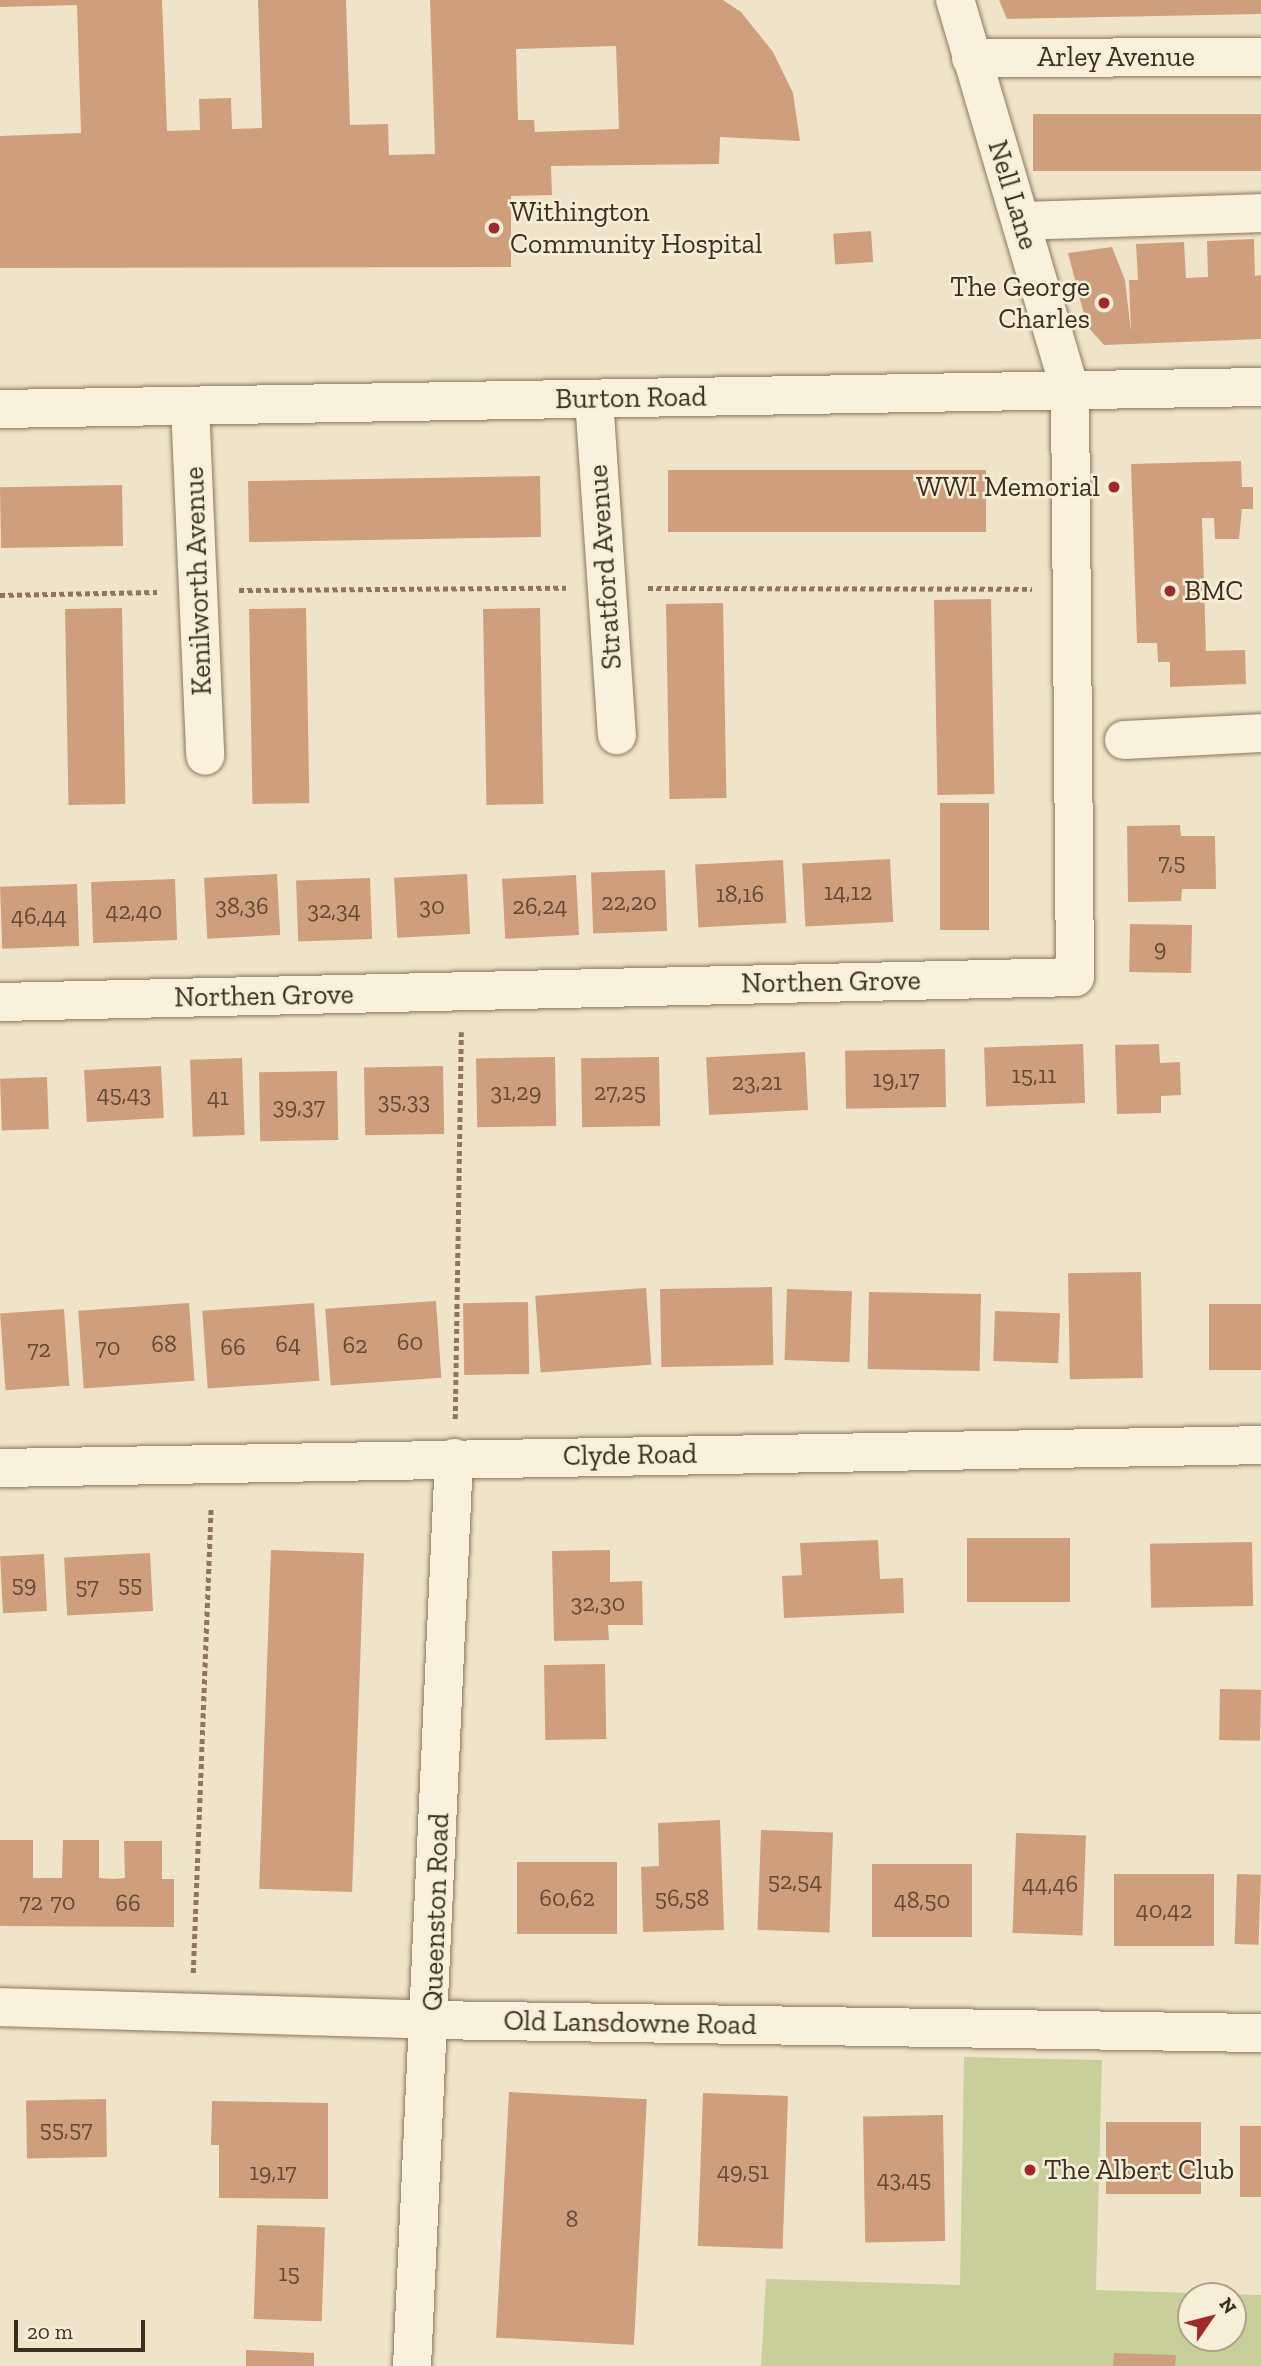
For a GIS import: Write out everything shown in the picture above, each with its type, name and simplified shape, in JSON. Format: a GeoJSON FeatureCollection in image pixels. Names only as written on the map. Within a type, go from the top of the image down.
{"type":"FeatureCollection","features":[{"type":"Feature","properties":{"kind":"street","name":"Nell Lane"},"geometry":{"type":"LineString","coordinates":[[955,0],[1070,390]]}},
{"type":"Feature","properties":{"kind":"street","name":"Arley Avenue"},"geometry":{"type":"LineString","coordinates":[[971,58],[1261,57]]}},
{"type":"Feature","properties":{"kind":"street"},"geometry":{"type":"LineString","coordinates":[[1021,220],[1261,213]]}},
{"type":"Feature","properties":{"kind":"street","name":"Burton Road"},"geometry":{"type":"LineString","coordinates":[[0,409],[1261,387]]}},
{"type":"Feature","properties":{"kind":"street","name":"Northen Grove"},"geometry":{"type":"LineString","coordinates":[[0,1002],[1075,977],[1070,390]]}},
{"type":"Feature","properties":{"kind":"street","name":"Stratford Avenue"},"geometry":{"type":"LineString","coordinates":[[594,399],[617,735]]}},
{"type":"Feature","properties":{"kind":"street","name":"Kenilworth Avenue"},"geometry":{"type":"LineString","coordinates":[[190,406],[205,756]]}},
{"type":"Feature","properties":{"kind":"street"},"geometry":{"type":"LineString","coordinates":[[1124,740],[1261,733]]}},
{"type":"Feature","properties":{"kind":"street","name":"Clyde Road"},"geometry":{"type":"LineString","coordinates":[[0,1468],[1261,1445]]}},
{"type":"Feature","properties":{"kind":"street","name":"Queenston Road"},"geometry":{"type":"LineString","coordinates":[[412,2366],[431,2020],[454,1458]]}},
{"type":"Feature","properties":{"kind":"street","name":"Old Lansdowne Road"},"geometry":{"type":"LineString","coordinates":[[0,2007],[431,2020],[1261,2033]]}},
{"type":"Feature","properties":{"kind":"path"},"geometry":{"type":"LineString","coordinates":[[0,595],[607,588],[1072,589]]}},
{"type":"Feature","properties":{"kind":"path"},"geometry":{"type":"LineString","coordinates":[[454,1458],[461,991]]}},
{"type":"Feature","properties":{"kind":"path"},"geometry":{"type":"LineString","coordinates":[[192,2013],[212,1463]]}},
{"type":"Feature","properties":{"kind":"green space","name":"The Albert Club"},"geometry":{"type":"Polygon","coordinates":[[[964,2057],[1102,2060],[1096,2290],[1177,2292],[1177,2352],[1247,2352],[1247,2295],[1261,2295],[1261,2366],[761,2366],[766,2279],[960,2285],[964,2057]]]}},
{"type":"Feature","properties":{"kind":"building"},"geometry":{"type":"Polygon","coordinates":[[[0,0],[162,0],[167,131],[200,130],[199,99],[231,98],[232,129],[262,128],[258,0],[346,0],[350,125],[388,124],[389,155],[435,154],[430,0],[723,0],[741,12],[773,52],[793,93],[800,141],[720,137],[719,164],[551,166],[552,195],[511,196],[511,267],[0,268],[0,136],[81,133],[77,5],[0,7],[0,0]],[[616,46],[516,49],[518,120],[534,120],[535,132],[619,129],[616,46]]]}},
{"type":"Feature","properties":{"kind":"building"},"geometry":{"type":"Polygon","coordinates":[[[999,0],[1261,0],[1261,14],[1007,19],[999,0]]]}},
{"type":"Feature","properties":{"kind":"building"},"geometry":{"type":"Polygon","coordinates":[[[1033,114],[1261,114],[1261,171],[1033,171],[1033,114]]]}},
{"type":"Feature","properties":{"kind":"building"},"geometry":{"type":"Polygon","coordinates":[[[871,231],[873,262],[835,265],[833,234],[871,231]]]}},
{"type":"Feature","properties":{"kind":"building"},"geometry":{"type":"Polygon","coordinates":[[[1254,239],[1255,276],[1261,275],[1261,339],[1104,345],[1087,326],[1068,253],[1112,247],[1125,280],[1131,332],[1129,280],[1138,280],[1136,244],[1184,242],[1186,278],[1208,277],[1207,241],[1254,239]]]}},
{"type":"Feature","properties":{"kind":"building","name":"BMC"},"geometry":{"type":"Polygon","coordinates":[[[1241,461],[1242,487],[1253,487],[1253,509],[1242,509],[1239,539],[1215,539],[1214,518],[1202,518],[1206,651],[1245,650],[1246,684],[1170,687],[1170,662],[1158,662],[1157,643],[1137,643],[1131,464],[1241,461]]]}},
{"type":"Feature","properties":{"kind":"building"},"geometry":{"type":"Polygon","coordinates":[[[668,470],[986,470],[986,532],[668,532],[668,470]]]}},
{"type":"Feature","properties":{"kind":"building"},"geometry":{"type":"Polygon","coordinates":[[[540,476],[541,537],[249,542],[248,481],[540,476]]]}},
{"type":"Feature","properties":{"kind":"building"},"geometry":{"type":"Polygon","coordinates":[[[122,485],[123,546],[1,548],[0,487],[122,485]]]}},
{"type":"Feature","properties":{"kind":"building"},"geometry":{"type":"Polygon","coordinates":[[[991,599],[994,794],[937,795],[934,600],[991,599]]]}},
{"type":"Feature","properties":{"kind":"building"},"geometry":{"type":"Polygon","coordinates":[[[723,603],[726,798],[669,799],[666,604],[723,603]]]}},
{"type":"Feature","properties":{"kind":"building"},"geometry":{"type":"Polygon","coordinates":[[[122,608],[125,804],[68,805],[65,609],[122,608]]]}},
{"type":"Feature","properties":{"kind":"building"},"geometry":{"type":"Polygon","coordinates":[[[306,608],[309,803],[252,804],[249,609],[306,608]]]}},
{"type":"Feature","properties":{"kind":"building"},"geometry":{"type":"Polygon","coordinates":[[[540,608],[543,804],[486,805],[483,609],[540,608]]]}},
{"type":"Feature","properties":{"kind":"building"},"geometry":{"type":"Polygon","coordinates":[[[940,803],[989,803],[989,930],[940,930],[940,803]]]}},
{"type":"Feature","properties":{"kind":"building"},"geometry":{"type":"Polygon","coordinates":[[[1180,825],[1181,836],[1215,836],[1216,889],[1182,889],[1181,901],[1128,902],[1127,826],[1180,825]]]}},
{"type":"Feature","properties":{"kind":"building"},"geometry":{"type":"Polygon","coordinates":[[[890,859],[893,922],[805,927],[802,864],[890,859]]]}},
{"type":"Feature","properties":{"kind":"building"},"geometry":{"type":"Polygon","coordinates":[[[783,860],[786,923],[698,928],[695,865],[783,860]]]}},
{"type":"Feature","properties":{"kind":"building"},"geometry":{"type":"Polygon","coordinates":[[[665,870],[667,931],[593,934],[591,873],[665,870]]]}},
{"type":"Feature","properties":{"kind":"building"},"geometry":{"type":"Polygon","coordinates":[[[277,874],[280,935],[207,939],[204,878],[277,874]]]}},
{"type":"Feature","properties":{"kind":"building"},"geometry":{"type":"Polygon","coordinates":[[[467,874],[470,934],[397,938],[394,878],[467,874]]]}},
{"type":"Feature","properties":{"kind":"building"},"geometry":{"type":"Polygon","coordinates":[[[576,875],[579,935],[505,939],[502,879],[576,875]]]}},
{"type":"Feature","properties":{"kind":"building"},"geometry":{"type":"Polygon","coordinates":[[[370,878],[372,939],[298,942],[296,881],[370,878]]]}},
{"type":"Feature","properties":{"kind":"building"},"geometry":{"type":"Polygon","coordinates":[[[175,879],[177,940],[93,943],[91,882],[175,879]]]}},
{"type":"Feature","properties":{"kind":"building"},"geometry":{"type":"Polygon","coordinates":[[[77,884],[79,946],[2,949],[0,887],[77,884]]]}},
{"type":"Feature","properties":{"kind":"building"},"geometry":{"type":"Polygon","coordinates":[[[1130,924],[1192,925],[1191,973],[1129,972],[1130,924]]]}},
{"type":"Feature","properties":{"kind":"building"},"geometry":{"type":"Polygon","coordinates":[[[1083,1044],[1085,1103],[986,1106],[984,1047],[1083,1044]]]}},
{"type":"Feature","properties":{"kind":"building"},"geometry":{"type":"Polygon","coordinates":[[[1159,1044],[1160,1063],[1180,1062],[1181,1095],[1161,1096],[1161,1113],[1117,1114],[1115,1045],[1159,1044]]]}},
{"type":"Feature","properties":{"kind":"building"},"geometry":{"type":"Polygon","coordinates":[[[945,1049],[946,1107],[846,1109],[845,1051],[945,1049]]]}},
{"type":"Feature","properties":{"kind":"building"},"geometry":{"type":"Polygon","coordinates":[[[805,1052],[808,1110],[709,1115],[706,1057],[805,1052]]]}},
{"type":"Feature","properties":{"kind":"building"},"geometry":{"type":"Polygon","coordinates":[[[555,1057],[556,1126],[477,1127],[476,1058],[555,1057]]]}},
{"type":"Feature","properties":{"kind":"building"},"geometry":{"type":"Polygon","coordinates":[[[659,1057],[660,1126],[582,1127],[581,1058],[659,1057]]]}},
{"type":"Feature","properties":{"kind":"building"},"geometry":{"type":"Polygon","coordinates":[[[242,1058],[245,1135],[193,1137],[190,1060],[242,1058]]]}},
{"type":"Feature","properties":{"kind":"building"},"geometry":{"type":"Polygon","coordinates":[[[161,1066],[164,1118],[87,1122],[84,1070],[161,1066]]]}},
{"type":"Feature","properties":{"kind":"building"},"geometry":{"type":"Polygon","coordinates":[[[443,1066],[444,1134],[365,1135],[364,1067],[443,1066]]]}},
{"type":"Feature","properties":{"kind":"building"},"geometry":{"type":"Polygon","coordinates":[[[337,1071],[338,1140],[260,1141],[259,1072],[337,1071]]]}},
{"type":"Feature","properties":{"kind":"building"},"geometry":{"type":"Polygon","coordinates":[[[47,1077],[49,1129],[2,1131],[0,1079],[47,1077]]]}},
{"type":"Feature","properties":{"kind":"building"},"geometry":{"type":"Polygon","coordinates":[[[1141,1272],[1143,1378],[1070,1379],[1068,1273],[1141,1272]]]}},
{"type":"Feature","properties":{"kind":"building"},"geometry":{"type":"Polygon","coordinates":[[[772,1287],[773,1365],[661,1367],[660,1289],[772,1287]]]}},
{"type":"Feature","properties":{"kind":"building"},"geometry":{"type":"Polygon","coordinates":[[[646,1288],[651,1365],[541,1373],[535,1296],[646,1288]]]}},
{"type":"Feature","properties":{"kind":"building"},"geometry":{"type":"Polygon","coordinates":[[[787,1289],[852,1291],[849,1362],[785,1360],[787,1289]]]}},
{"type":"Feature","properties":{"kind":"building"},"geometry":{"type":"Polygon","coordinates":[[[869,1292],[981,1294],[980,1371],[868,1369],[869,1292]]]}},
{"type":"Feature","properties":{"kind":"building"},"geometry":{"type":"Polygon","coordinates":[[[436,1301],[441,1378],[331,1386],[325,1309],[436,1301]]]}},
{"type":"Feature","properties":{"kind":"building"},"geometry":{"type":"Polygon","coordinates":[[[528,1302],[529,1374],[464,1375],[463,1303],[528,1302]]]}},
{"type":"Feature","properties":{"kind":"building"},"geometry":{"type":"Polygon","coordinates":[[[189,1303],[194,1381],[84,1389],[78,1311],[189,1303]]]}},
{"type":"Feature","properties":{"kind":"building"},"geometry":{"type":"Polygon","coordinates":[[[314,1303],[319,1381],[208,1389],[202,1311],[314,1303]]]}},
{"type":"Feature","properties":{"kind":"building"},"geometry":{"type":"Polygon","coordinates":[[[1209,1304],[1261,1304],[1261,1370],[1209,1370],[1209,1304]]]}},
{"type":"Feature","properties":{"kind":"building"},"geometry":{"type":"Polygon","coordinates":[[[64,1309],[69,1386],[6,1390],[0,1313],[64,1309]]]}},
{"type":"Feature","properties":{"kind":"building"},"geometry":{"type":"Polygon","coordinates":[[[995,1311],[1060,1313],[1058,1363],[993,1361],[995,1311]]]}},
{"type":"Feature","properties":{"kind":"building"},"geometry":{"type":"Polygon","coordinates":[[[967,1538],[1070,1538],[1070,1602],[967,1602],[967,1538]]]}},
{"type":"Feature","properties":{"kind":"building"},"geometry":{"type":"Polygon","coordinates":[[[878,1540],[880,1579],[903,1578],[904,1613],[784,1618],[782,1576],[802,1575],[800,1543],[878,1540]]]}},
{"type":"Feature","properties":{"kind":"building"},"geometry":{"type":"Polygon","coordinates":[[[1252,1542],[1253,1606],[1151,1608],[1150,1544],[1252,1542]]]}},
{"type":"Feature","properties":{"kind":"building"},"geometry":{"type":"Polygon","coordinates":[[[271,1550],[364,1553],[352,1892],[259,1889],[271,1550]]]}},
{"type":"Feature","properties":{"kind":"building"},"geometry":{"type":"Polygon","coordinates":[[[610,1550],[610,1582],[642,1581],[643,1625],[608,1625],[609,1640],[554,1641],[552,1551],[610,1550]]]}},
{"type":"Feature","properties":{"kind":"building"},"geometry":{"type":"Polygon","coordinates":[[[150,1553],[153,1611],[67,1615],[64,1558],[150,1553]]]}},
{"type":"Feature","properties":{"kind":"building"},"geometry":{"type":"Polygon","coordinates":[[[44,1554],[47,1611],[3,1613],[0,1556],[44,1554]]]}},
{"type":"Feature","properties":{"kind":"building"},"geometry":{"type":"Polygon","coordinates":[[[605,1664],[606,1739],[545,1740],[544,1665],[605,1664]]]}},
{"type":"Feature","properties":{"kind":"building"},"geometry":{"type":"Polygon","coordinates":[[[1220,1689],[1261,1690],[1260,1741],[1219,1740],[1220,1689]]]}},
{"type":"Feature","properties":{"kind":"building"},"geometry":{"type":"Polygon","coordinates":[[[720,1820],[724,1930],[643,1932],[641,1867],[659,1866],[658,1823],[720,1820]]]}},
{"type":"Feature","properties":{"kind":"building"},"geometry":{"type":"Polygon","coordinates":[[[761,1830],[833,1833],[829,1932],[758,1930],[761,1830]]]}},
{"type":"Feature","properties":{"kind":"building"},"geometry":{"type":"Polygon","coordinates":[[[1016,1833],[1086,1835],[1082,1935],[1013,1933],[1016,1833]]]}},
{"type":"Feature","properties":{"kind":"building"},"geometry":{"type":"Polygon","coordinates":[[[0,1840],[33,1840],[33,1878],[62,1878],[63,1840],[99,1840],[99,1878],[113,1879],[125,1878],[124,1841],[162,1841],[162,1879],[174,1879],[174,1927],[0,1926],[0,1840]]]}},
{"type":"Feature","properties":{"kind":"building"},"geometry":{"type":"Polygon","coordinates":[[[517,1862],[617,1862],[617,1934],[517,1934],[517,1862]]]}},
{"type":"Feature","properties":{"kind":"building"},"geometry":{"type":"Polygon","coordinates":[[[872,1864],[972,1864],[972,1937],[872,1937],[872,1864]]]}},
{"type":"Feature","properties":{"kind":"building"},"geometry":{"type":"Polygon","coordinates":[[[1114,1874],[1214,1874],[1214,1946],[1114,1946],[1114,1874]]]}},
{"type":"Feature","properties":{"kind":"building"},"geometry":{"type":"Polygon","coordinates":[[[1237,1874],[1261,1875],[1259,1945],[1235,1944],[1237,1874]]]}},
{"type":"Feature","properties":{"kind":"building"},"geometry":{"type":"Polygon","coordinates":[[[509,2092],[647,2099],[634,2345],[496,2338],[509,2092]]]}},
{"type":"Feature","properties":{"kind":"building"},"geometry":{"type":"Polygon","coordinates":[[[703,2093],[788,2096],[783,2249],[698,2246],[703,2093]]]}},
{"type":"Feature","properties":{"kind":"building"},"geometry":{"type":"Polygon","coordinates":[[[106,2099],[107,2157],[27,2158],[26,2100],[106,2099]]]}},
{"type":"Feature","properties":{"kind":"building"},"geometry":{"type":"Polygon","coordinates":[[[212,2101],[328,2103],[328,2199],[219,2198],[219,2145],[211,2145],[212,2101]]]}},
{"type":"Feature","properties":{"kind":"building"},"geometry":{"type":"Polygon","coordinates":[[[943,2115],[945,2241],[865,2242],[863,2116],[943,2115]]]}},
{"type":"Feature","properties":{"kind":"building"},"geometry":{"type":"Polygon","coordinates":[[[1106,2122],[1201,2122],[1201,2194],[1106,2194],[1106,2122]]]}},
{"type":"Feature","properties":{"kind":"building"},"geometry":{"type":"Polygon","coordinates":[[[1240,2126],[1261,2126],[1261,2197],[1240,2197],[1240,2126]]]}},
{"type":"Feature","properties":{"kind":"building"},"geometry":{"type":"Polygon","coordinates":[[[257,2225],[325,2227],[322,2321],[254,2319],[257,2225]]]}},
{"type":"Feature","properties":{"kind":"building"},"geometry":{"type":"Polygon","coordinates":[[[246,2350],[314,2353],[314,2366],[246,2366],[246,2350]]]}},
{"type":"Feature","properties":{"kind":"building"},"geometry":{"type":"Polygon","coordinates":[[[1114,2353],[1176,2355],[1175,2366],[1113,2366],[1114,2353]]]}},
{"type":"Feature","properties":{"kind":"place","name":"Withington Community Hospital"},"geometry":{"type":"Point","coordinates":[494,228]}},
{"type":"Feature","properties":{"kind":"place","name":"The George Charles"},"geometry":{"type":"Point","coordinates":[1104,303]}},
{"type":"Feature","properties":{"kind":"place","name":"WWI Memorial"},"geometry":{"type":"Point","coordinates":[1114,487]}},
{"type":"Feature","properties":{"kind":"place","name":"BMC"},"geometry":{"type":"Point","coordinates":[1170,591]}},
{"type":"Feature","properties":{"kind":"place","name":"The Albert Club"},"geometry":{"type":"Point","coordinates":[1030,2170]}}]}
